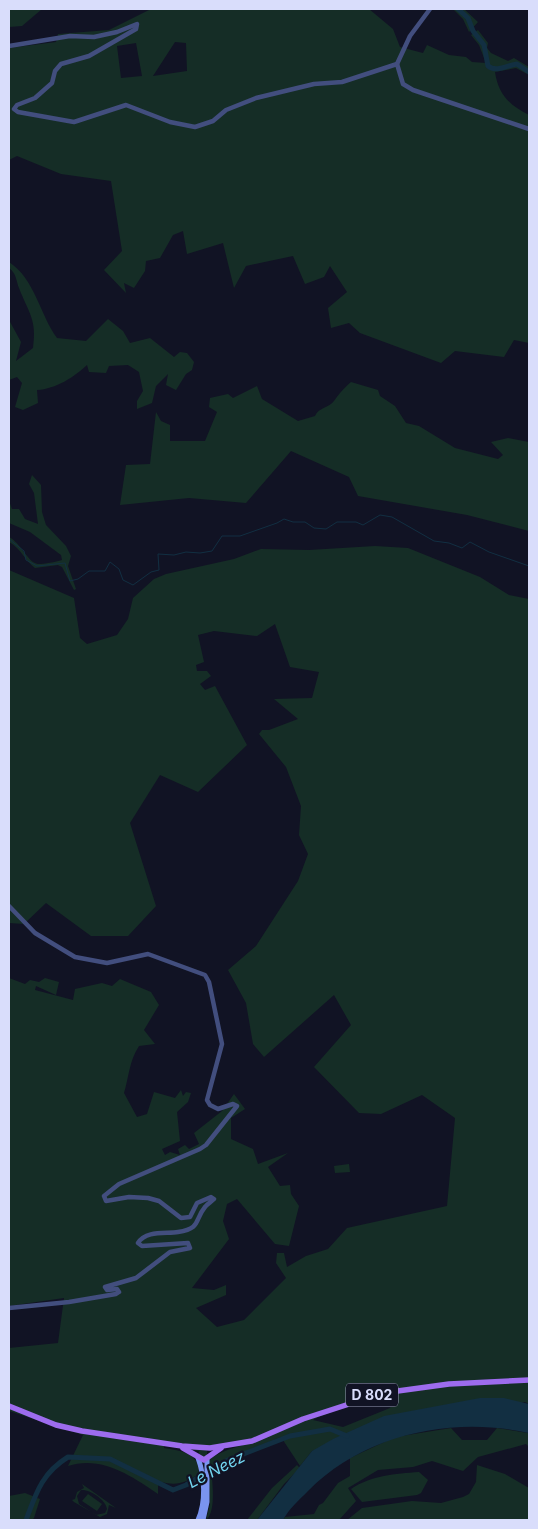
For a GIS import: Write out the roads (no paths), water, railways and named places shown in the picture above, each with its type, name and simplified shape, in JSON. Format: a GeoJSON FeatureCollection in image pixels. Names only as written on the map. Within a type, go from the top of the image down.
{"type":"FeatureCollection","features":[{"type":"Feature","properties":{"kind":"main road","name":"D 802"},"geometry":{"type":"LineString","coordinates":[[9,1406],[56,1425],[182,1446],[224,1447],[252,1441],[318,1413],[383,1392],[449,1384],[529,1380]]}},
{"type":"Feature","properties":{"kind":"main road","name":"D 802"},"geometry":{"type":"LineString","coordinates":[[182,1446],[197,1457]]}},
{"type":"Feature","properties":{"kind":"main road","name":"D 802"},"geometry":{"type":"LineString","coordinates":[[208,1456],[224,1447]]}},
{"type":"Feature","properties":{"kind":"main road"},"geometry":{"type":"LineString","coordinates":[[197,1457],[203,1448],[208,1456],[204,1470]]}},
{"type":"Feature","properties":{"kind":"main road"},"geometry":{"type":"LineString","coordinates":[[197,1457],[208,1456]]}},
{"type":"Feature","properties":{"kind":"main road"},"geometry":{"type":"LineString","coordinates":[[197,1457],[204,1470],[208,1502],[203,1520]]}},
{"type":"Feature","properties":{"kind":"main road"},"geometry":{"type":"LineString","coordinates":[[198,1520],[203,1501],[205,1478]]}},
{"type":"Feature","properties":{"kind":"street"},"geometry":{"type":"LineString","coordinates":[[430,9],[410,36],[397,64],[403,84],[413,90],[529,129]]}},
{"type":"Feature","properties":{"kind":"street"},"geometry":{"type":"LineString","coordinates":[[9,46],[70,36],[94,37],[117,32],[137,24],[136,29],[88,56],[61,64],[55,71],[52,83],[35,98],[17,105],[14,109],[18,112],[74,122],[126,105],[186,126],[195,127],[205,124],[226,110],[256,98],[310,84],[342,82],[397,64]]}},
{"type":"Feature","properties":{"kind":"street"},"geometry":{"type":"LineString","coordinates":[[9,906],[35,933],[75,957],[107,963],[148,954],[201,973],[209,982],[222,1044],[208,1100],[212,1107],[222,1108],[235,1104],[236,1109],[200,1149],[119,1184],[106,1194],[104,1198],[106,1201],[129,1196],[148,1198],[159,1201],[181,1218],[190,1217],[197,1203],[211,1196],[214,1200],[205,1206],[200,1220],[192,1228],[180,1232],[153,1234],[138,1243],[142,1246],[188,1243],[191,1246],[190,1248],[170,1252],[136,1278],[105,1287],[107,1290],[117,1289],[119,1292],[116,1294],[69,1302],[9,1308]]}},
{"type":"Feature","properties":{"kind":"water"},"geometry":{"type":"Polygon","coordinates":[[[480,1398],[504,1398],[529,1404],[529,1433],[500,1428],[470,1427],[440,1429],[411,1434],[383,1443],[331,1471],[298,1501],[283,1520],[257,1520],[312,1451],[333,1439],[384,1416],[480,1398]]]}},
{"type":"Feature","properties":{"kind":"waterway"},"geometry":{"type":"LineString","coordinates":[[458,9],[468,18],[473,31],[484,45],[488,66],[498,69],[517,64],[529,72]]}},
{"type":"Feature","properties":{"kind":"waterway"},"geometry":{"type":"LineString","coordinates":[[9,539],[24,551],[26,560],[37,566],[65,563],[70,581],[78,579],[89,571],[105,571],[110,562],[119,569],[123,580],[133,585],[151,572],[159,570],[158,554],[174,555],[186,552],[200,553],[212,551],[222,536],[240,536],[284,519],[293,522],[305,522],[314,528],[326,529],[337,522],[356,522],[363,525],[380,515],[392,517],[434,541],[449,543],[462,548],[470,542],[489,552],[529,566]]}},
{"type":"Feature","properties":{"kind":"waterway","name":"Le Neez"},"geometry":{"type":"LineString","coordinates":[[26,1520],[41,1484],[52,1470],[68,1457],[110,1459],[173,1490],[186,1485],[228,1460],[290,1436],[330,1429],[347,1436]]}}]}
